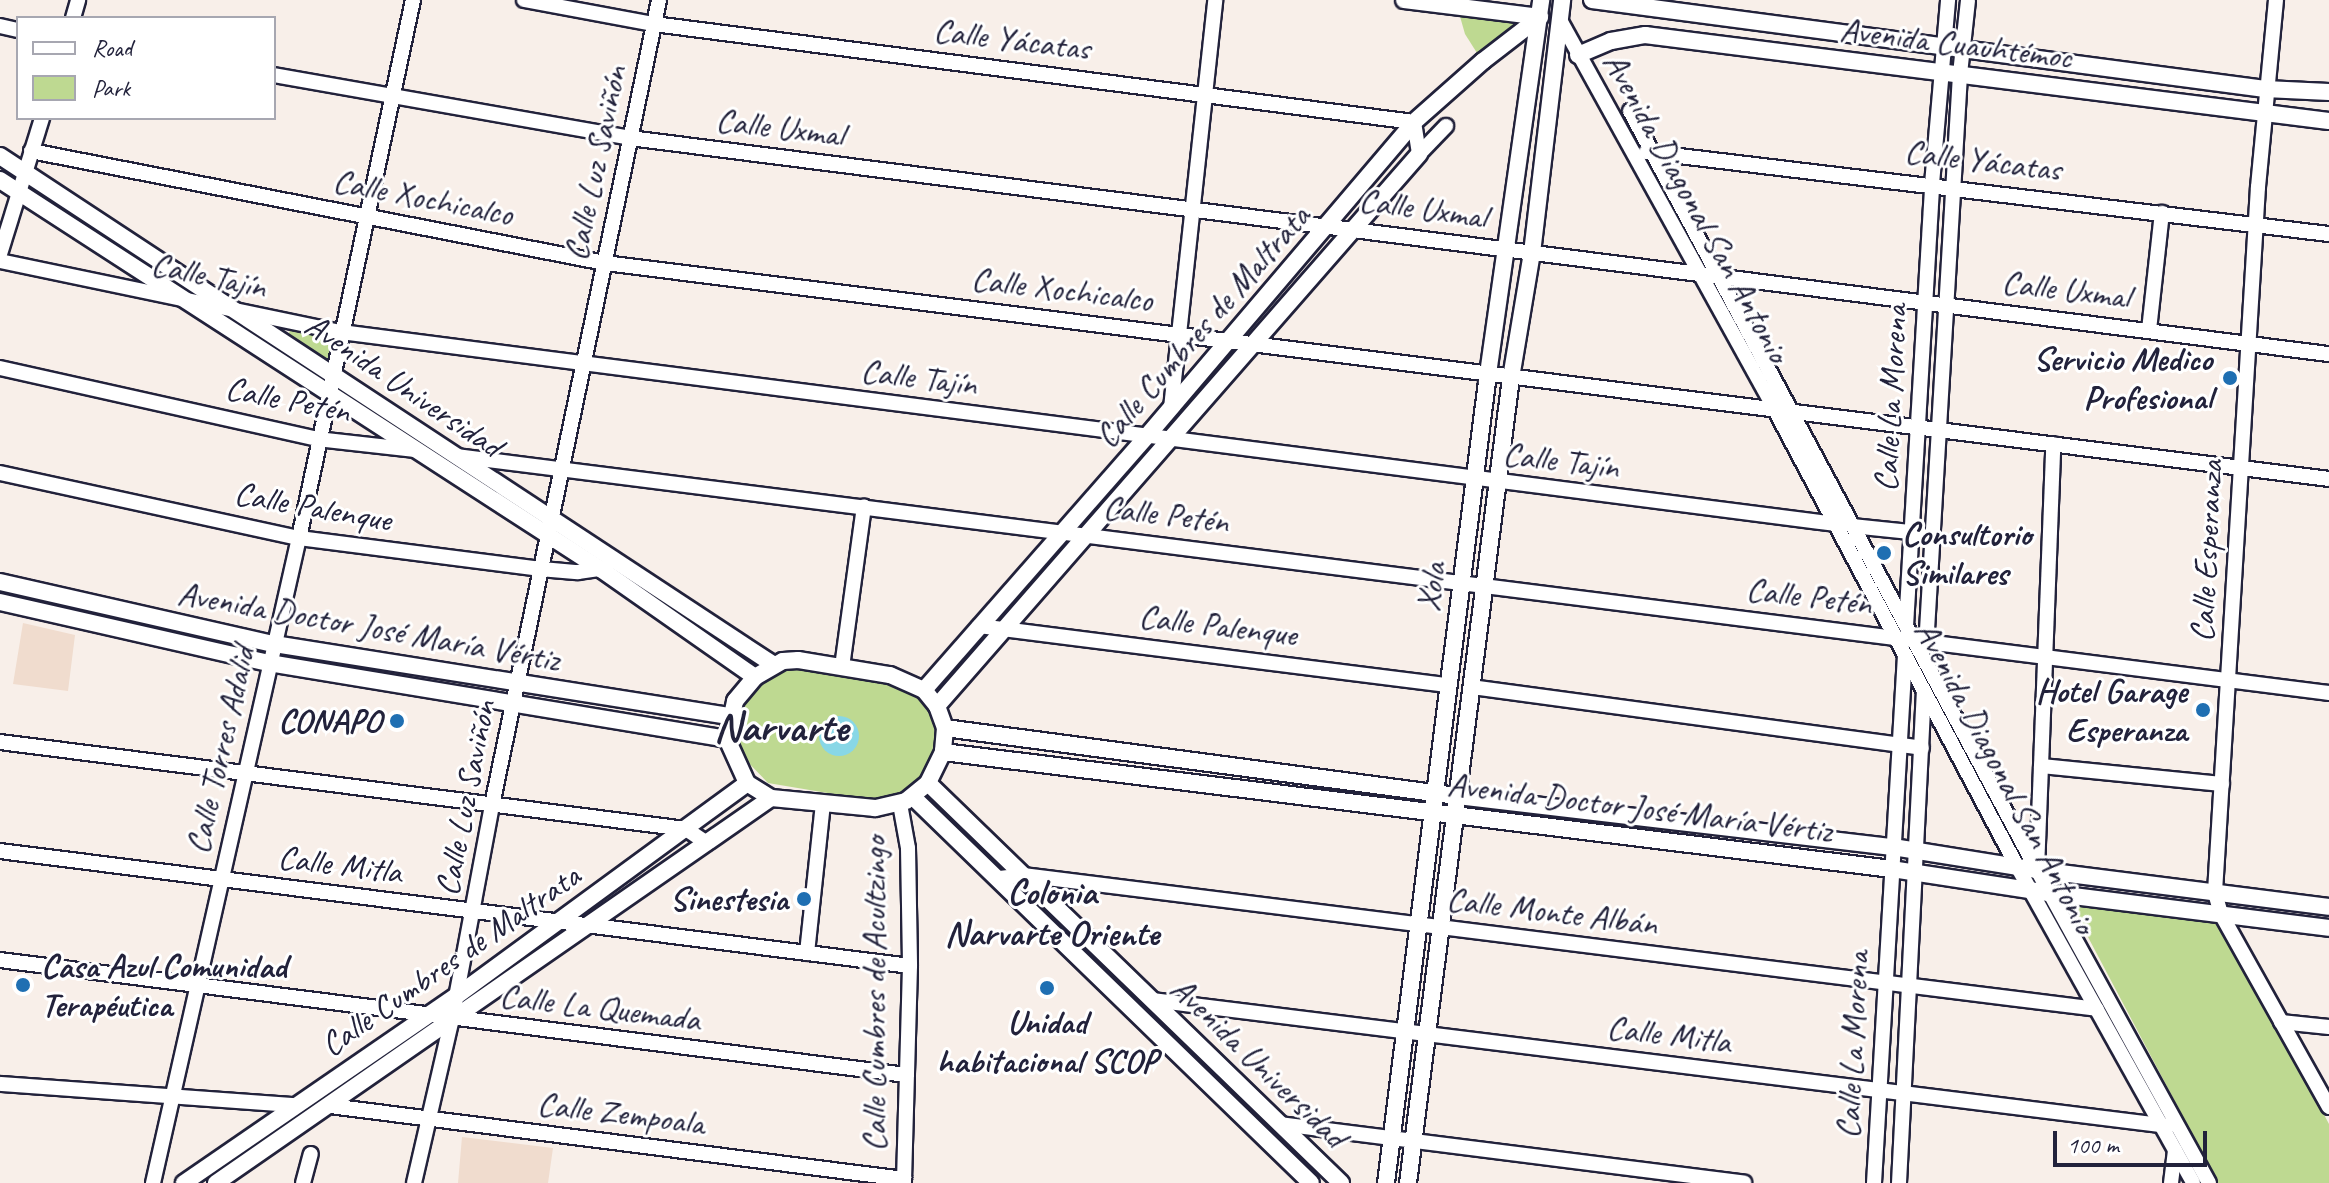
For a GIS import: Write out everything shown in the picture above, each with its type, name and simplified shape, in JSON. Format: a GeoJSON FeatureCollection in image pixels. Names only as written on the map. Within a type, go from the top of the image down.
{"type":"FeatureCollection","features":[{"type":"Feature","properties":{"kind":"main road"},"geometry":{"type":"LineString","coordinates":[[1404,0],[1541,8]]}},
{"type":"Feature","properties":{"kind":"main road","name":"Xola"},"geometry":{"type":"LineString","coordinates":[[1408,1183],[1511,378],[1532,253],[1562,0]]}},
{"type":"Feature","properties":{"kind":"main road","name":"Avenida Cuauhtémoc"},"geometry":{"type":"LineString","coordinates":[[1592,0],[2265,89],[2329,92]]}},
{"type":"Feature","properties":{"kind":"main road","name":"Calle Cumbres de Maltrata"},"geometry":{"type":"LineString","coordinates":[[924,690],[1147,436],[1414,122],[1541,8]]}},
{"type":"Feature","properties":{"kind":"main road","name":"Xola"},"geometry":{"type":"LineString","coordinates":[[1386,1183],[1488,375],[1541,8]]}},
{"type":"Feature","properties":{"kind":"main road","name":"Avenida Cuauhtémoc"},"geometry":{"type":"LineString","coordinates":[[1578,55],[1611,41],[1645,35],[2329,121]]}},
{"type":"Feature","properties":{"kind":"main road","name":"Calle Cumbres de Maltrata"},"geometry":{"type":"LineString","coordinates":[[937,706],[1419,154]]}},
{"type":"Feature","properties":{"kind":"main road","name":"Avenida Universidad"},"geometry":{"type":"LineString","coordinates":[[0,156],[457,456],[602,570],[755,677]]}},
{"type":"Feature","properties":{"kind":"main road","name":"Avenida Universidad"},"geometry":{"type":"LineString","coordinates":[[0,180],[419,451],[550,528],[617,560],[774,665]]}},
{"type":"Feature","properties":{"kind":"main road","name":"Avenida Doctor José María Vértiz"},"geometry":{"type":"LineString","coordinates":[[0,582],[274,644],[517,685],[730,716]]}},
{"type":"Feature","properties":{"kind":"main road","name":"Avenida Doctor José María Vértiz"},"geometry":{"type":"LineString","coordinates":[[0,602],[269,663],[727,739]]}},
{"type":"Feature","properties":{"kind":"main road"},"geometry":{"type":"LineString","coordinates":[[790,660],[842,667],[890,675],[924,690],[937,706],[945,728],[943,752],[928,783],[907,800],[875,808],[771,798],[747,783],[727,739],[730,716],[742,690],[774,665],[790,660]]}},
{"type":"Feature","properties":{"kind":"main road","name":"Avenida Doctor José María Vértiz"},"geometry":{"type":"LineString","coordinates":[[945,728],[1457,796],[1893,847],[2018,868],[2329,907]]}},
{"type":"Feature","properties":{"kind":"main road","name":"Avenida Doctor José María Vértiz"},"geometry":{"type":"LineString","coordinates":[[943,752],[1916,872],[2049,893],[2329,928]]}},
{"type":"Feature","properties":{"kind":"main road","name":"Calle Cumbres de Maltrata"},"geometry":{"type":"LineString","coordinates":[[184,1183],[455,997],[747,783]]}},
{"type":"Feature","properties":{"kind":"main road","name":"Avenida Universidad"},"geometry":{"type":"LineString","coordinates":[[928,783],[1341,1183]]}},
{"type":"Feature","properties":{"kind":"main road","name":"Calle Cumbres de Maltrata"},"geometry":{"type":"LineString","coordinates":[[216,1183],[771,798]]}},
{"type":"Feature","properties":{"kind":"main road","name":"Avenida Universidad"},"geometry":{"type":"LineString","coordinates":[[907,800],[1000,878],[1311,1182]]}},
{"type":"Feature","properties":{"kind":"main road"},"geometry":{"type":"LineString","coordinates":[[1087,963],[1102,950]]}},
{"type":"Feature","properties":{"kind":"main road"},"geometry":{"type":"LineString","coordinates":[[1311,1182],[1324,1166]]}},
{"type":"Feature","properties":{"kind":"street","name":"Calle Torres Adalid"},"geometry":{"type":"LineString","coordinates":[[153,1183],[175,1097],[299,538],[317,439],[395,96],[413,0]]}},
{"type":"Feature","properties":{"kind":"street","name":"Calle Yácatas"},"geometry":{"type":"LineString","coordinates":[[524,0],[654,24],[1414,122]]}},
{"type":"Feature","properties":{"kind":"street","name":"Calle Luz Saviñón"},"geometry":{"type":"LineString","coordinates":[[414,1183],[452,1019],[492,805],[659,0]]}},
{"type":"Feature","properties":{"kind":"street"},"geometry":{"type":"LineString","coordinates":[[1171,408],[1215,0]]}},
{"type":"Feature","properties":{"kind":"street","name":"Calle La Morena"},"geometry":{"type":"LineString","coordinates":[[1909,637],[1932,184],[1948,0]]}},
{"type":"Feature","properties":{"kind":"street","name":"Calle La Morena"},"geometry":{"type":"LineString","coordinates":[[1909,637],[1933,534],[1960,74],[1968,0]]}},
{"type":"Feature","properties":{"kind":"street","name":"Calle Esperanza"},"geometry":{"type":"LineString","coordinates":[[2276,0],[2265,89],[2255,224],[2215,893],[2221,914],[2329,1107]]}},
{"type":"Feature","properties":{"kind":"street","name":"Avenida Diagonal San Antonio"},"geometry":{"type":"LineString","coordinates":[[1560,20],[1835,524],[1925,661],[2209,1183]]}},
{"type":"Feature","properties":{"kind":"street","name":"Calle Uxmal"},"geometry":{"type":"LineString","coordinates":[[276,75],[630,138],[2329,354]]}},
{"type":"Feature","properties":{"kind":"street","name":"Avenida Diagonal San Antonio"},"geometry":{"type":"LineString","coordinates":[[1630,111],[1909,637],[1905,655],[2018,868],[2193,1183]]}},
{"type":"Feature","properties":{"kind":"street"},"geometry":{"type":"LineString","coordinates":[[0,254],[41,120]]}},
{"type":"Feature","properties":{"kind":"street"},"geometry":{"type":"LineString","coordinates":[[1414,122],[1419,154]]}},
{"type":"Feature","properties":{"kind":"street","name":"Calle Cumbres de Maltrata"},"geometry":{"type":"LineString","coordinates":[[1419,154],[1446,126]]}},
{"type":"Feature","properties":{"kind":"street","name":"Calle Yácatas"},"geometry":{"type":"LineString","coordinates":[[1630,150],[2329,234]]}},
{"type":"Feature","properties":{"kind":"street","name":"Calle Xochicalco"},"geometry":{"type":"LineString","coordinates":[[31,151],[605,263],[2329,479]]}},
{"type":"Feature","properties":{"kind":"street"},"geometry":{"type":"LineString","coordinates":[[2149,330],[2162,213]]}},
{"type":"Feature","properties":{"kind":"street","name":"Calle Tajín"},"geometry":{"type":"LineString","coordinates":[[0,261],[341,332],[1835,524]]}},
{"type":"Feature","properties":{"kind":"street","name":"Calle Petén"},"geometry":{"type":"LineString","coordinates":[[0,368],[317,439],[1063,530],[2329,693]]}},
{"type":"Feature","properties":{"kind":"street"},"geometry":{"type":"LineString","coordinates":[[2037,870],[2053,444]]}},
{"type":"Feature","properties":{"kind":"street","name":"Calle Palenque"},"geometry":{"type":"LineString","coordinates":[[0,473],[299,538],[541,569],[602,570]]}},
{"type":"Feature","properties":{"kind":"street"},"geometry":{"type":"LineString","coordinates":[[842,667],[864,507]]}},
{"type":"Feature","properties":{"kind":"street"},"geometry":{"type":"LineString","coordinates":[[1852,526],[1933,534]]}},
{"type":"Feature","properties":{"kind":"street"},"geometry":{"type":"LineString","coordinates":[[602,570],[617,560]]}},
{"type":"Feature","properties":{"kind":"street","name":"Calle Palenque"},"geometry":{"type":"LineString","coordinates":[[979,626],[1449,685]]}},
{"type":"Feature","properties":{"kind":"street","name":"Calle La Morena"},"geometry":{"type":"LineString","coordinates":[[1874,1183],[1905,655]]}},
{"type":"Feature","properties":{"kind":"street","name":"Calle La Morena"},"geometry":{"type":"LineString","coordinates":[[1899,1183],[1918,851],[1925,661]]}},
{"type":"Feature","properties":{"kind":"street"},"geometry":{"type":"LineString","coordinates":[[1472,687],[1922,748]]}},
{"type":"Feature","properties":{"kind":"street"},"geometry":{"type":"LineString","coordinates":[[0,742],[686,829],[707,843]]}},
{"type":"Feature","properties":{"kind":"street"},"geometry":{"type":"LineString","coordinates":[[2041,766],[2222,784]]}},
{"type":"Feature","properties":{"kind":"street","name":"Calle Cumbres de Acultzingo"},"geometry":{"type":"LineString","coordinates":[[904,1181],[910,966],[907,800]]}},
{"type":"Feature","properties":{"kind":"street"},"geometry":{"type":"LineString","coordinates":[[807,953],[823,803]]}},
{"type":"Feature","properties":{"kind":"street","name":"Calle Mitla"},"geometry":{"type":"LineString","coordinates":[[0,851],[910,966]]}},
{"type":"Feature","properties":{"kind":"street","name":"Calle Monte Albán"},"geometry":{"type":"LineString","coordinates":[[1000,878],[1023,875],[2097,1009]]}},
{"type":"Feature","properties":{"kind":"street","name":"Calle La Quemada"},"geometry":{"type":"LineString","coordinates":[[0,960],[907,1075]]}},
{"type":"Feature","properties":{"kind":"street","name":"Calle Mitla"},"geometry":{"type":"LineString","coordinates":[[1152,1000],[2178,1127]]}},
{"type":"Feature","properties":{"kind":"street"},"geometry":{"type":"LineString","coordinates":[[2281,1022],[2329,1027]]}},
{"type":"Feature","properties":{"kind":"street"},"geometry":{"type":"LineString","coordinates":[[0,1084],[295,1105]]}},
{"type":"Feature","properties":{"kind":"street","name":"Calle Zempoala"},"geometry":{"type":"LineString","coordinates":[[330,1106],[904,1181]]}},
{"type":"Feature","properties":{"kind":"street"},"geometry":{"type":"LineString","coordinates":[[1280,1124],[1744,1183]]}},
{"type":"Feature","properties":{"kind":"street"},"geometry":{"type":"LineString","coordinates":[[2171,1183],[2178,1127]]}},
{"type":"Feature","properties":{"kind":"street"},"geometry":{"type":"LineString","coordinates":[[303,1183],[311,1154]]}},
{"type":"Feature","properties":{"kind":"shaded area"},"geometry":{"type":"Polygon","coordinates":[[[23,623],[75,635],[68,691],[13,684],[23,623]]]}},
{"type":"Feature","properties":{"kind":"shaded area"},"geometry":{"type":"Polygon","coordinates":[[[462,1137],[553,1148],[548,1183],[458,1183],[462,1137]]]}},
{"type":"Feature","properties":{"kind":"green space"},"geometry":{"type":"Polygon","coordinates":[[[1459,13],[1523,20],[1477,53],[1465,34],[1459,13]]]}},
{"type":"Feature","properties":{"kind":"green space"},"geometry":{"type":"Polygon","coordinates":[[[290,330],[337,334],[329,362],[288,336],[290,330]]]}},
{"type":"Feature","properties":{"kind":"green space"},"geometry":{"type":"Polygon","coordinates":[[[791,666],[894,684],[909,690],[923,703],[932,718],[936,737],[934,755],[926,773],[912,788],[875,801],[768,783],[740,754],[734,735],[735,714],[755,682],[791,666]]]}},
{"type":"Feature","properties":{"kind":"green space"},"geometry":{"type":"Polygon","coordinates":[[[2070,903],[2218,918],[2329,1124],[2329,1183],[2218,1183],[2070,903]]]}},
{"type":"Feature","properties":{"kind":"water"},"geometry":{"type":"Polygon","coordinates":[[[839,716],[853,722],[859,736],[853,750],[839,756],[825,750],[819,736],[825,722],[839,716]]]}},
{"type":"Feature","properties":{"kind":"place","name":"Servicio Medico Profesional"},"geometry":{"type":"Point","coordinates":[2230,378]}},
{"type":"Feature","properties":{"kind":"place","name":"Consultorio Similares"},"geometry":{"type":"Point","coordinates":[1884,553]}},
{"type":"Feature","properties":{"kind":"place","name":"Hotel Garage Esperanza"},"geometry":{"type":"Point","coordinates":[2203,710]}},
{"type":"Feature","properties":{"kind":"place","name":"CONAPO"},"geometry":{"type":"Point","coordinates":[397,721]}},
{"type":"Feature","properties":{"kind":"place","name":"Sinestesia"},"geometry":{"type":"Point","coordinates":[804,899]}},
{"type":"Feature","properties":{"kind":"place","name":"Casa Azul Comunidad Terapéutica"},"geometry":{"type":"Point","coordinates":[23,985]}},
{"type":"Feature","properties":{"kind":"place","name":"Unidad habitacional SCOP"},"geometry":{"type":"Point","coordinates":[1047,988]}},
{"type":"Feature","properties":{"kind":"district","name":"Narvarte"},"geometry":{"type":"Point","coordinates":[781,728]}},
{"type":"Feature","properties":{"kind":"district","name":"Colonia Narvarte Oriente"},"geometry":{"type":"Point","coordinates":[1052,912]}}]}
